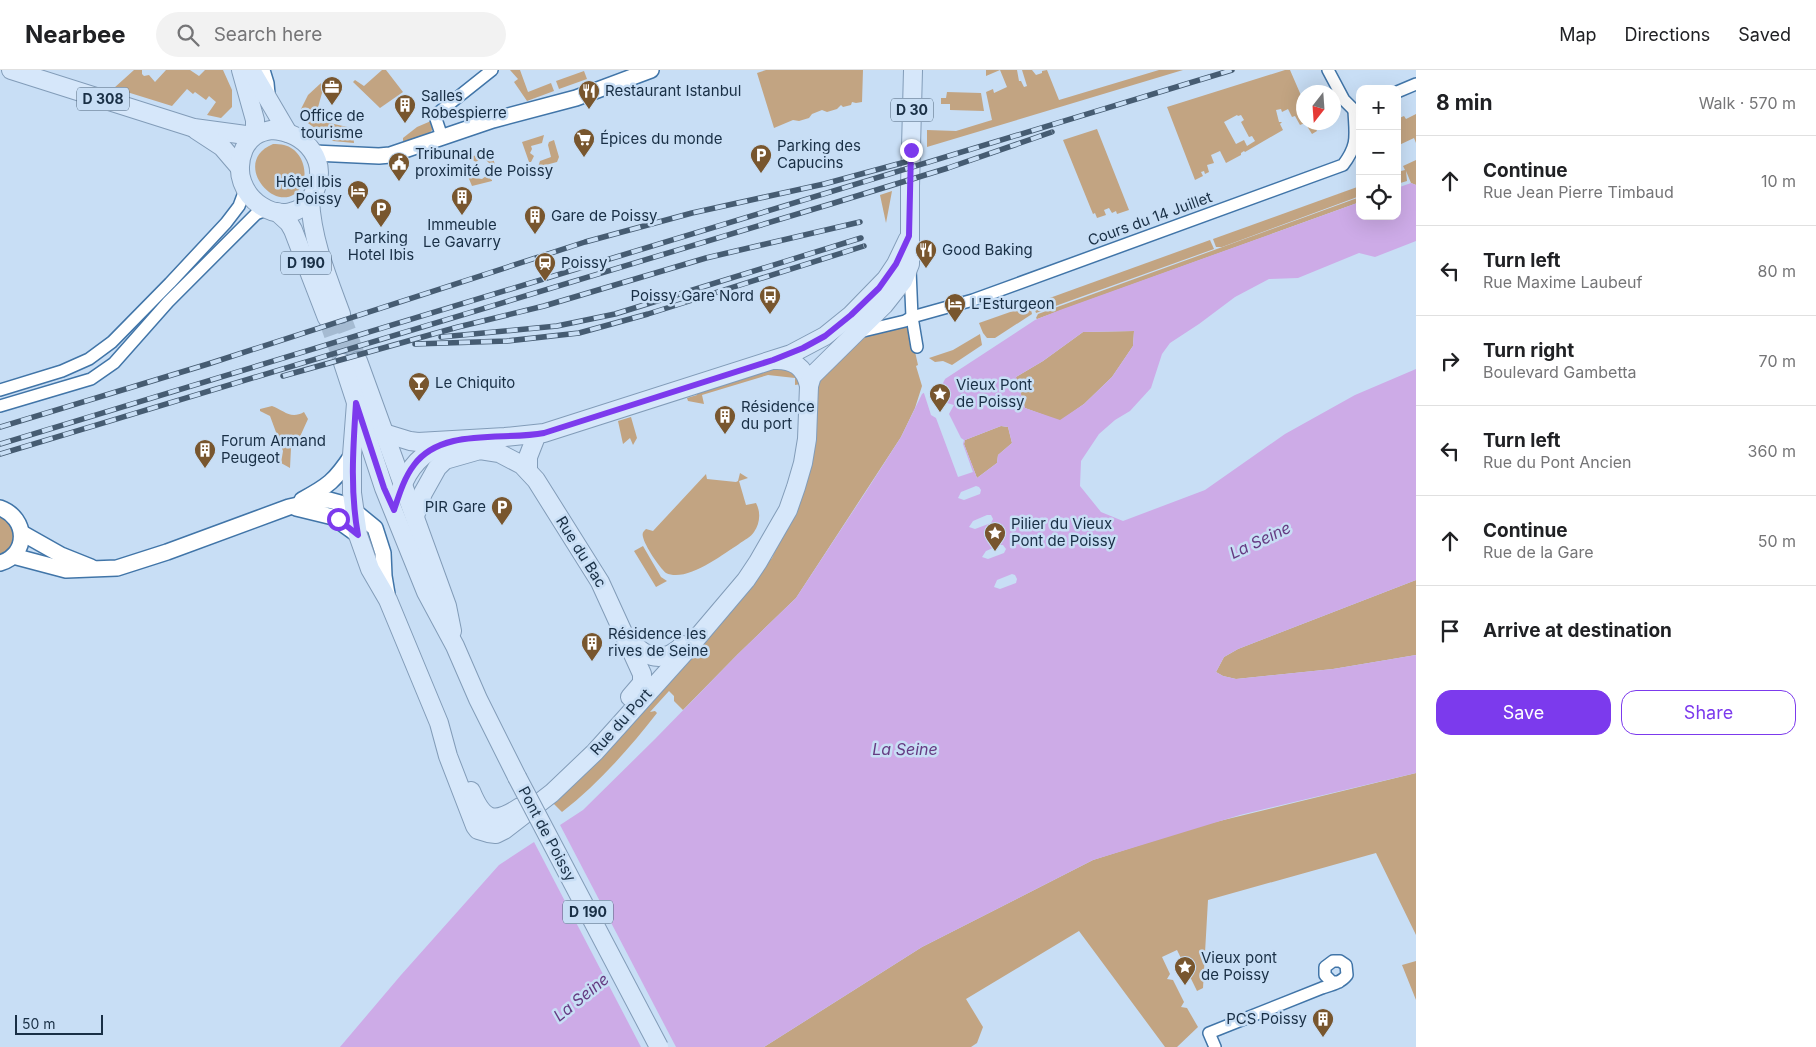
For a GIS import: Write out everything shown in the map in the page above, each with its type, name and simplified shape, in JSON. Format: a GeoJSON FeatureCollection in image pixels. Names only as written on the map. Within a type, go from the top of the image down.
{"type":"FeatureCollection","features":[{"type":"Feature","properties":{"kind":"main road","name":"D 308"},"geometry":{"type":"LineString","coordinates":[[11,70],[194,128],[254,136]]}},
{"type":"Feature","properties":{"kind":"main road"},"geometry":{"type":"LineString","coordinates":[[241,70],[255,120],[254,136]]}},
{"type":"Feature","properties":{"kind":"main road"},"geometry":{"type":"LineString","coordinates":[[251,70],[288,133]]}},
{"type":"Feature","properties":{"kind":"main road","name":"D 30"},"geometry":{"type":"LineString","coordinates":[[854,333],[884,305],[904,281],[909,236],[914,70]]}},
{"type":"Feature","properties":{"kind":"main road","name":"D 308"},"geometry":{"type":"LineString","coordinates":[[194,128],[222,147],[240,168]]}},
{"type":"Feature","properties":{"kind":"main road"},"geometry":{"type":"LineString","coordinates":[[271,130],[288,133],[303,140],[314,153],[319,174],[316,189],[310,200],[295,211],[288,212],[272,210],[259,204],[245,190],[241,180],[240,168],[244,149],[254,136],[271,130]]}},
{"type":"Feature","properties":{"kind":"main road","name":"D 190"},"geometry":{"type":"LineString","coordinates":[[272,210],[289,223],[334,316],[313,228],[310,200]]}},
{"type":"Feature","properties":{"kind":"main road","name":"D 30"},"geometry":{"type":"LineString","coordinates":[[384,433],[418,442],[537,434],[773,360],[814,342],[851,315],[905,261]]}},
{"type":"Feature","properties":{"kind":"main road","name":"Rue du Port"},"geometry":{"type":"LineString","coordinates":[[438,723],[448,756],[475,826],[483,832],[493,834],[509,826],[552,792],[583,764],[684,652],[754,568],[788,510],[796,487],[803,463],[809,386],[814,373],[854,333]]}},
{"type":"Feature","properties":{"kind":"main road","name":"D 30"},"geometry":{"type":"LineString","coordinates":[[773,360],[788,361],[798,365],[806,374],[809,386]]}},
{"type":"Feature","properties":{"kind":"main road","name":"D 190"},"geometry":{"type":"LineString","coordinates":[[350,362],[384,433],[415,516],[447,606],[455,646],[426,592],[384,488],[356,403],[350,362]]}},
{"type":"Feature","properties":{"kind":"main road"},"geometry":{"type":"LineString","coordinates":[[356,403],[352,455],[353,510],[358,535],[370,569],[388,600],[438,723]]}},
{"type":"Feature","properties":{"kind":"main road"},"geometry":{"type":"LineString","coordinates":[[528,470],[528,457],[537,434]]}},
{"type":"Feature","properties":{"kind":"main road","name":"D 30"},"geometry":{"type":"LineString","coordinates":[[394,510],[402,485],[414,464],[430,450],[464,438]]}},
{"type":"Feature","properties":{"kind":"main road"},"geometry":{"type":"LineString","coordinates":[[415,516],[423,493],[437,468],[445,460],[480,450],[498,453],[516,461],[528,470]]}},
{"type":"Feature","properties":{"kind":"main road","name":"Rue du Bac"},"geometry":{"type":"LineString","coordinates":[[438,723],[456,754],[478,808],[489,816],[496,818],[505,816],[560,778],[639,687],[643,679],[607,593],[573,537],[528,470]]}},
{"type":"Feature","properties":{"kind":"main road","name":"Rue du Port"},"geometry":{"type":"LineString","coordinates":[[626,638],[645,654],[655,657],[669,655],[675,652],[734,593]]}},
{"type":"Feature","properties":{"kind":"main road","name":"Pont de Poissy"},"geometry":{"type":"LineString","coordinates":[[455,646],[478,699],[517,777],[659,1047]]}},
{"type":"Feature","properties":{"kind":"street"},"geometry":{"type":"LineString","coordinates":[[0,77],[11,70]]}},
{"type":"Feature","properties":{"kind":"street"},"geometry":{"type":"LineString","coordinates":[[264,70],[268,82],[269,98]]}},
{"type":"Feature","properties":{"kind":"street"},"geometry":{"type":"LineString","coordinates":[[442,137],[436,119],[438,113],[492,70]]}},
{"type":"Feature","properties":{"kind":"street"},"geometry":{"type":"LineString","coordinates":[[314,153],[386,156],[493,120],[576,98],[651,70]]}},
{"type":"Feature","properties":{"kind":"street"},"geometry":{"type":"LineString","coordinates":[[1328,70],[1344,100],[1356,108]]}},
{"type":"Feature","properties":{"kind":"street"},"geometry":{"type":"LineString","coordinates":[[1401,90],[1416,84]]}},
{"type":"Feature","properties":{"kind":"street","name":"Cours du 14 Juillet"},"geometry":{"type":"LineString","coordinates":[[854,333],[973,300],[1343,165],[1351,155],[1355,145],[1356,127]]}},
{"type":"Feature","properties":{"kind":"street"},"geometry":{"type":"LineString","coordinates":[[0,390],[62,371],[89,360],[116,338],[226,222],[239,206],[245,190]]}},
{"type":"Feature","properties":{"kind":"street"},"geometry":{"type":"LineString","coordinates":[[0,406],[91,379],[114,363],[126,347],[168,302],[256,214],[272,210]]}},
{"type":"Feature","properties":{"kind":"street"},"geometry":{"type":"LineString","coordinates":[[905,261],[907,319],[918,347]]}},
{"type":"Feature","properties":{"kind":"street"},"geometry":{"type":"LineString","coordinates":[[168,302],[166,297],[170,283]]}},
{"type":"Feature","properties":{"kind":"street"},"geometry":{"type":"LineString","coordinates":[[884,305],[890,313],[907,319]]}},
{"type":"Feature","properties":{"kind":"street"},"geometry":{"type":"LineString","coordinates":[[116,338],[126,339],[126,347]]}},
{"type":"Feature","properties":{"kind":"street"},"geometry":{"type":"LineString","coordinates":[[114,363],[116,338]]}},
{"type":"Feature","properties":{"kind":"street"},"geometry":{"type":"LineString","coordinates":[[289,507],[326,487],[342,470],[352,455]]}},
{"type":"Feature","properties":{"kind":"street"},"geometry":{"type":"LineString","coordinates":[[0,508],[16,518],[22,533],[21,542],[7,560],[66,570],[117,568],[289,507],[329,500],[353,510],[375,528],[382,553],[388,600]]}},
{"type":"Feature","properties":{"kind":"street"},"geometry":{"type":"LineString","coordinates":[[289,507],[333,517],[358,535]]}},
{"type":"Feature","properties":{"kind":"street"},"geometry":{"type":"LineString","coordinates":[[22,533],[61,555],[95,568]]}},
{"type":"Feature","properties":{"kind":"street"},"geometry":{"type":"LineString","coordinates":[[1215,1047],[1209,1033],[1339,982]]}},
{"type":"Feature","properties":{"kind":"shaded area"},"geometry":{"type":"Polygon","coordinates":[[[134,70],[142,70],[144,76],[149,75],[155,82],[166,70],[190,70],[199,76],[205,70],[223,70],[232,90],[232,107],[221,118],[207,115],[216,102],[209,96],[206,100],[187,89],[172,106],[114,88],[134,70]]]}},
{"type":"Feature","properties":{"kind":"shaded area"},"geometry":{"type":"Polygon","coordinates":[[[382,70],[386,70],[403,92],[380,108],[353,82],[355,80],[364,86],[382,70]]]}},
{"type":"Feature","properties":{"kind":"shaded area"},"geometry":{"type":"Polygon","coordinates":[[[510,70],[520,70],[528,92],[551,83],[554,91],[527,101],[514,82],[518,79],[510,70]]]}},
{"type":"Feature","properties":{"kind":"shaded area"},"geometry":{"type":"Polygon","coordinates":[[[766,70],[863,70],[862,102],[852,102],[851,105],[843,107],[841,105],[837,109],[827,112],[822,110],[812,114],[809,118],[799,121],[793,120],[774,128],[757,73],[766,70]]]}},
{"type":"Feature","properties":{"kind":"shaded area"},"geometry":{"type":"Polygon","coordinates":[[[986,70],[1000,70],[986,76],[986,70]]]}},
{"type":"Feature","properties":{"kind":"shaded area"},"geometry":{"type":"Polygon","coordinates":[[[1000,70],[1017,70],[1019,81],[1021,81],[1024,87],[1027,86],[1022,70],[1032,70],[1036,75],[1047,70],[1059,100],[1159,70],[1183,70],[927,147],[927,130],[956,131],[992,120],[986,92],[993,89],[994,93],[1007,87],[1000,70]]]}},
{"type":"Feature","properties":{"kind":"shaded area"},"geometry":{"type":"Polygon","coordinates":[[[1290,70],[1296,85],[1296,118],[1295,116],[1292,117],[1288,109],[1282,112],[1281,109],[1276,110],[1279,122],[1282,122],[1280,124],[1283,130],[1226,163],[1220,151],[1211,155],[1214,163],[1207,165],[1209,172],[1205,174],[1204,171],[1201,172],[1203,176],[1195,180],[1167,107],[1290,70]],[[1237,115],[1224,122],[1236,144],[1244,140],[1247,146],[1255,141],[1252,136],[1249,137],[1241,122],[1244,120],[1241,115],[1237,115]]]}},
{"type":"Feature","properties":{"kind":"shaded area"},"geometry":{"type":"Polygon","coordinates":[[[584,71],[587,79],[559,89],[556,81],[584,71]]]}},
{"type":"Feature","properties":{"kind":"shaded area"},"geometry":{"type":"Polygon","coordinates":[[[321,83],[322,93],[317,111],[311,113],[301,109],[308,95],[321,83]]]}},
{"type":"Feature","properties":{"kind":"shaded area"},"geometry":{"type":"Polygon","coordinates":[[[947,92],[981,93],[984,111],[950,110],[950,104],[941,104],[941,98],[946,98],[947,92]]]}},
{"type":"Feature","properties":{"kind":"shaded area"},"geometry":{"type":"Polygon","coordinates":[[[1416,114],[1416,143],[1414,138],[1401,144],[1401,117],[1404,116],[1406,119],[1416,114]]]}},
{"type":"Feature","properties":{"kind":"shaded area"},"geometry":{"type":"Polygon","coordinates":[[[298,116],[352,128],[354,143],[333,141],[298,116]]]}},
{"type":"Feature","properties":{"kind":"shaded area"},"geometry":{"type":"Polygon","coordinates":[[[431,121],[433,129],[431,132],[415,140],[403,141],[403,138],[417,127],[431,121]]]}},
{"type":"Feature","properties":{"kind":"shaded area"},"geometry":{"type":"Polygon","coordinates":[[[1097,129],[1129,210],[1117,214],[1116,211],[1112,213],[1109,208],[1104,210],[1106,215],[1097,218],[1095,213],[1093,214],[1063,140],[1097,129]]]}},
{"type":"Feature","properties":{"kind":"shaded area"},"geometry":{"type":"Polygon","coordinates":[[[1309,130],[1316,130],[1317,131],[1312,134],[1309,130]]]}},
{"type":"Feature","properties":{"kind":"shaded area"},"geometry":{"type":"Polygon","coordinates":[[[544,135],[542,143],[531,146],[530,153],[534,156],[531,162],[529,162],[522,142],[544,135]]]}},
{"type":"Feature","properties":{"kind":"shaded area"},"geometry":{"type":"Polygon","coordinates":[[[554,140],[559,157],[557,162],[538,167],[540,161],[551,157],[548,145],[549,142],[554,140]]]}},
{"type":"Feature","properties":{"kind":"shaded area"},"geometry":{"type":"Polygon","coordinates":[[[273,144],[290,147],[299,155],[302,161],[305,173],[304,179],[302,185],[293,195],[283,197],[272,194],[263,186],[257,175],[255,164],[260,153],[273,144]]]}},
{"type":"Feature","properties":{"kind":"shaded area"},"geometry":{"type":"Polygon","coordinates":[[[491,151],[497,172],[490,169],[489,163],[485,159],[476,162],[470,157],[491,151]]]}},
{"type":"Feature","properties":{"kind":"shaded area"},"geometry":{"type":"Polygon","coordinates":[[[1416,160],[1416,185],[1411,183],[1406,171],[1407,181],[1401,183],[1401,171],[1405,170],[1403,166],[1416,160]]]}},
{"type":"Feature","properties":{"kind":"shaded area"},"geometry":{"type":"Polygon","coordinates":[[[467,166],[473,169],[475,178],[482,179],[486,176],[492,181],[472,186],[464,167],[467,166]]]}},
{"type":"Feature","properties":{"kind":"shaded area"},"geometry":{"type":"Polygon","coordinates":[[[1356,187],[1356,197],[1222,247],[1216,247],[1213,239],[1356,187]]]}},
{"type":"Feature","properties":{"kind":"shaded area"},"geometry":{"type":"Polygon","coordinates":[[[892,191],[886,223],[880,195],[892,191]]]}},
{"type":"Feature","properties":{"kind":"shaded area"},"geometry":{"type":"Polygon","coordinates":[[[1356,198],[1356,203],[1037,319],[1038,314],[1356,198]]]}},
{"type":"Feature","properties":{"kind":"shaded area"},"geometry":{"type":"Polygon","coordinates":[[[1210,240],[1214,249],[1036,313],[1033,304],[1210,240]]]}},
{"type":"Feature","properties":{"kind":"shaded area"},"geometry":{"type":"Polygon","coordinates":[[[1030,305],[1032,314],[995,338],[987,338],[983,333],[979,323],[1030,305]]]}},
{"type":"Feature","properties":{"kind":"shaded area"},"geometry":{"type":"Polygon","coordinates":[[[909,325],[918,365],[916,366],[922,386],[915,408],[901,437],[796,598],[683,710],[674,701],[674,696],[669,691],[650,712],[655,711],[657,713],[624,753],[588,790],[562,812],[550,800],[772,558],[778,545],[818,377],[852,339],[909,325]]]}},
{"type":"Feature","properties":{"kind":"shaded area"},"geometry":{"type":"Polygon","coordinates":[[[1134,331],[1133,346],[1112,377],[1084,404],[1060,421],[1025,408],[1016,377],[1043,361],[1083,332],[1134,331]]]}},
{"type":"Feature","properties":{"kind":"shaded area"},"geometry":{"type":"Polygon","coordinates":[[[980,334],[982,345],[952,365],[943,361],[935,362],[929,358],[953,350],[980,334]]]}},
{"type":"Feature","properties":{"kind":"shaded area"},"geometry":{"type":"Polygon","coordinates":[[[779,367],[794,369],[801,384],[795,385],[795,378],[768,375],[702,395],[704,404],[688,401],[687,398],[697,395],[696,390],[779,367]]]}},
{"type":"Feature","properties":{"kind":"shaded area"},"geometry":{"type":"Polygon","coordinates":[[[272,406],[291,415],[304,412],[308,419],[298,441],[291,448],[290,468],[281,463],[283,451],[270,416],[260,411],[260,409],[272,406]]]}},
{"type":"Feature","properties":{"kind":"shaded area"},"geometry":{"type":"Polygon","coordinates":[[[631,417],[637,438],[633,445],[630,438],[623,444],[618,421],[631,417]]]}},
{"type":"Feature","properties":{"kind":"shaded area"},"geometry":{"type":"Polygon","coordinates":[[[1001,426],[1008,427],[1012,443],[998,455],[997,463],[977,478],[964,444],[965,440],[1001,426]]]}},
{"type":"Feature","properties":{"kind":"shaded area"},"geometry":{"type":"Polygon","coordinates":[[[740,473],[748,478],[739,481],[746,505],[756,503],[759,510],[759,522],[753,534],[714,561],[693,571],[674,575],[666,573],[646,546],[643,532],[646,529],[653,531],[706,474],[707,479],[736,482],[740,473]]]}},
{"type":"Feature","properties":{"kind":"shaded area"},"geometry":{"type":"Polygon","coordinates":[[[0,516],[11,522],[14,527],[15,536],[11,546],[0,555],[0,516]]]}},
{"type":"Feature","properties":{"kind":"shaded area"},"geometry":{"type":"Polygon","coordinates":[[[643,546],[661,577],[667,581],[656,587],[634,551],[643,546]]]}},
{"type":"Feature","properties":{"kind":"shaded area"},"geometry":{"type":"Polygon","coordinates":[[[1416,580],[1416,655],[1333,669],[1236,679],[1216,672],[1224,657],[1238,649],[1416,580]]]}},
{"type":"Feature","properties":{"kind":"shaded area"},"geometry":{"type":"Polygon","coordinates":[[[1416,773],[1416,935],[1376,853],[1208,900],[1203,988],[1197,991],[1177,950],[1162,957],[1170,974],[1167,979],[1173,980],[1184,1002],[1181,1007],[1187,1008],[1198,1027],[1177,1047],[1165,1047],[1079,931],[966,999],[983,1027],[977,1043],[971,1047],[764,1047],[922,947],[1093,860],[1203,825],[1416,773]]]}},
{"type":"Feature","properties":{"kind":"shaded area"},"geometry":{"type":"Polygon","coordinates":[[[1416,961],[1416,1000],[1402,965],[1416,961]]]}},
{"type":"Feature","properties":{"kind":"water","name":"La Seine"},"geometry":{"type":"Polygon","coordinates":[[[1411,183],[1416,185],[1416,241],[1375,257],[1359,253],[1298,278],[1269,279],[1235,297],[1170,343],[1162,354],[1151,388],[1130,411],[1115,420],[1099,434],[1081,461],[1080,486],[1101,512],[1123,521],[1205,490],[1285,434],[1355,395],[1416,369],[1416,580],[1238,649],[1224,657],[1216,672],[1236,679],[1333,669],[1416,655],[1416,773],[1240,815],[1093,860],[922,947],[764,1047],[340,1047],[499,865],[583,810],[796,598],[901,437],[922,394],[1035,320],[1356,203],[1356,220],[1401,220],[1401,187],[1411,183]],[[1134,331],[1083,332],[1043,361],[1016,377],[1025,408],[1060,420],[1084,404],[1112,377],[1133,346],[1134,331]],[[1001,426],[965,440],[964,444],[977,478],[997,463],[998,455],[1012,443],[1008,427],[1001,426]],[[976,486],[961,492],[958,498],[964,500],[980,494],[981,490],[976,486]],[[991,515],[973,521],[969,527],[975,529],[991,523],[993,519],[991,515]],[[1000,545],[986,551],[982,557],[988,559],[1004,553],[1006,549],[1003,545],[1000,545]],[[1012,574],[997,580],[994,587],[1000,589],[1016,583],[1017,579],[1012,574]]]}},
{"type":"Feature","properties":{"kind":"pier","name":"Vieux Pont de Poissy"},"geometry":{"type":"Polygon","coordinates":[[[939,378],[945,379],[941,387],[947,403],[954,405],[949,414],[961,438],[964,440],[963,444],[973,472],[958,477],[936,418],[931,415],[923,390],[939,378]]]}},
{"type":"Feature","properties":{"kind":"pier"},"geometry":{"type":"Polygon","coordinates":[[[559,823],[676,1047],[641,1047],[533,840],[559,823]]]}},
{"type":"Feature","properties":{"kind":"tunnel"},"geometry":{"type":"LineString","coordinates":[[341,314],[358,361]]}},
{"type":"Feature","properties":{"kind":"tunnel"},"geometry":{"type":"LineString","coordinates":[[327,318],[343,363]]}},
{"type":"Feature","properties":{"kind":"railway"},"geometry":{"type":"LineString","coordinates":[[0,444],[1232,70]]}},
{"type":"Feature","properties":{"kind":"railway"},"geometry":{"type":"LineString","coordinates":[[0,454],[834,203],[948,168],[1052,132]]}},
{"type":"Feature","properties":{"kind":"railway"},"geometry":{"type":"LineString","coordinates":[[0,427],[208,364],[585,242],[692,213],[824,184],[909,161]]}},
{"type":"Feature","properties":{"kind":"railway"},"geometry":{"type":"LineString","coordinates":[[283,376],[458,327],[544,306],[706,258],[860,222]]}},
{"type":"Feature","properties":{"kind":"railway"},"geometry":{"type":"LineString","coordinates":[[441,337],[557,326],[615,314],[861,238]]}},
{"type":"Feature","properties":{"kind":"railway"},"geometry":{"type":"LineString","coordinates":[[415,344],[507,341],[579,333],[648,314],[864,246]]}},
{"type":"Feature","properties":{"kind":"place","name":"Office de tourisme"},"geometry":{"type":"Point","coordinates":[332,106]}},
{"type":"Feature","properties":{"kind":"place","name":"Restaurant Istanbul"},"geometry":{"type":"Point","coordinates":[589,110]}},
{"type":"Feature","properties":{"kind":"place","name":"Salles Robespierre"},"geometry":{"type":"Point","coordinates":[405,124]}},
{"type":"Feature","properties":{"kind":"place","name":"Épices du monde"},"geometry":{"type":"Point","coordinates":[584,158]}},
{"type":"Feature","properties":{"kind":"place","name":"Parking des Capucins"},"geometry":{"type":"Point","coordinates":[761,174]}},
{"type":"Feature","properties":{"kind":"place","name":"Tribunal de proximité de Poissy"},"geometry":{"type":"Point","coordinates":[399,182]}},
{"type":"Feature","properties":{"kind":"place","name":"Hôtel Ibis Poissy"},"geometry":{"type":"Point","coordinates":[358,210]}},
{"type":"Feature","properties":{"kind":"place","name":"Immeuble Le Gavarry"},"geometry":{"type":"Point","coordinates":[462,216]}},
{"type":"Feature","properties":{"kind":"place","name":"Parking Hotel Ibis"},"geometry":{"type":"Point","coordinates":[381,228]}},
{"type":"Feature","properties":{"kind":"place","name":"Gare de Poissy"},"geometry":{"type":"Point","coordinates":[535,235]}},
{"type":"Feature","properties":{"kind":"place","name":"Good Baking"},"geometry":{"type":"Point","coordinates":[926,269]}},
{"type":"Feature","properties":{"kind":"place","name":"Poissy"},"geometry":{"type":"Point","coordinates":[545,282]}},
{"type":"Feature","properties":{"kind":"place","name":"Poissy Gare Nord"},"geometry":{"type":"Point","coordinates":[770,315]}},
{"type":"Feature","properties":{"kind":"place","name":"L'Esturgeon"},"geometry":{"type":"Point","coordinates":[955,323]}},
{"type":"Feature","properties":{"kind":"place","name":"Le Chiquito"},"geometry":{"type":"Point","coordinates":[419,402]}},
{"type":"Feature","properties":{"kind":"place","name":"Vieux Pont de Poissy"},"geometry":{"type":"Point","coordinates":[940,413]}},
{"type":"Feature","properties":{"kind":"place","name":"Résidence du port"},"geometry":{"type":"Point","coordinates":[725,435]}},
{"type":"Feature","properties":{"kind":"place","name":"Forum Armand Peugeot"},"geometry":{"type":"Point","coordinates":[205,469]}},
{"type":"Feature","properties":{"kind":"place","name":"PIR Gare"},"geometry":{"type":"Point","coordinates":[502,526]}},
{"type":"Feature","properties":{"kind":"place","name":"Pilier du Vieux Pont de Poissy"},"geometry":{"type":"Point","coordinates":[995,552]}},
{"type":"Feature","properties":{"kind":"place","name":"Résidence les rives de Seine"},"geometry":{"type":"Point","coordinates":[592,662]}},
{"type":"Feature","properties":{"kind":"place","name":"Vieux pont de Poissy"},"geometry":{"type":"Point","coordinates":[1185,986]}},
{"type":"Feature","properties":{"kind":"place","name":"PCS Poissy"},"geometry":{"type":"Point","coordinates":[1323,1038]}},
{"type":"Feature","properties":{"kind":"route"},"geometry":{"type":"LineString","coordinates":[[338,519],[358,535],[352,493],[352,455],[356,403],[384,488],[394,510],[402,485],[410,470],[430,450],[464,438],[544,433],[791,354],[825,336],[851,315],[879,288],[900,257],[909,236],[911,150]]}}]}
